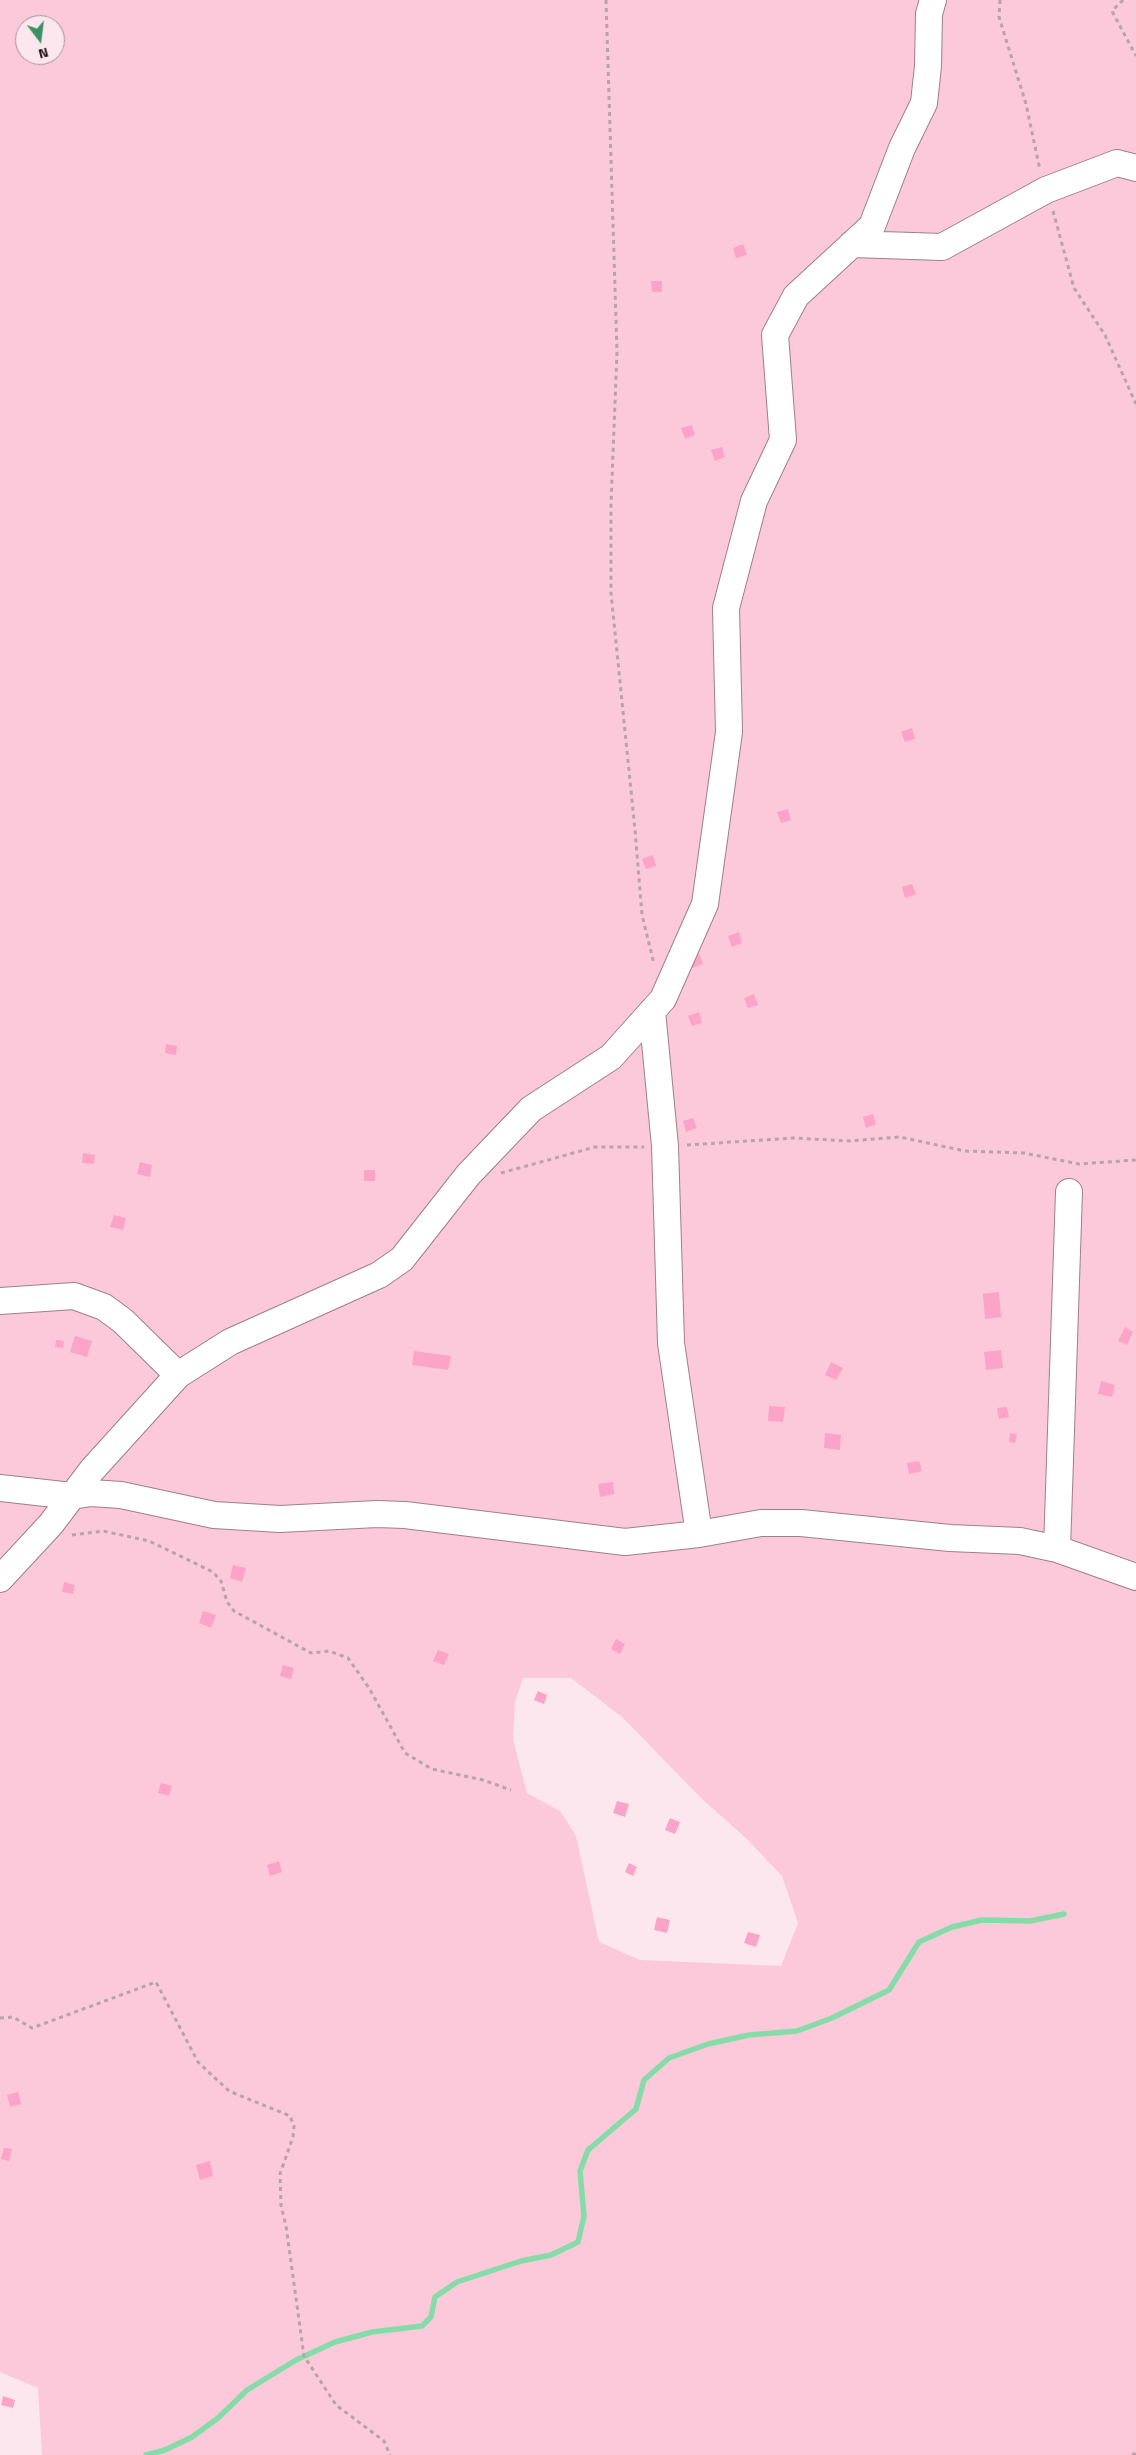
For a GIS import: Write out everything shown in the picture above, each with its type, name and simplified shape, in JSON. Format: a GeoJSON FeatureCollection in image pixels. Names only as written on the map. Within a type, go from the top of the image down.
{"type":"FeatureCollection","features":[{"type":"Feature","properties":{"kind":"street"},"geometry":{"type":"LineString","coordinates":[[0,1579],[51,1524],[92,1470],[178,1375],[230,1342],[379,1275],[402,1259],[468,1175],[531,1109],[611,1057],[658,1005],[705,904],[729,732],[726,608],[754,501],[784,440],[775,335],[796,296],[872,226],[902,148],[924,103],[928,66],[929,14],[933,0]]}},
{"type":"Feature","properties":{"kind":"street"},"geometry":{"type":"LineString","coordinates":[[852,244],[942,247],[1046,190],[1117,163],[1136,168]]}},
{"type":"Feature","properties":{"kind":"street"},"geometry":{"type":"LineString","coordinates":[[658,1005],[665,1146],[671,1343],[699,1534]]}},
{"type":"Feature","properties":{"kind":"street"},"geometry":{"type":"LineString","coordinates":[[1057,1549],[1069,1192]]}},
{"type":"Feature","properties":{"kind":"street"},"geometry":{"type":"LineString","coordinates":[[0,1301],[74,1296],[104,1307],[123,1321],[178,1375]]}},
{"type":"Feature","properties":{"kind":"street"},"geometry":{"type":"LineString","coordinates":[[0,1488],[72,1496],[91,1493],[121,1495],[214,1515],[280,1519],[377,1514],[405,1515],[624,1542],[699,1534],[761,1522],[801,1523],[950,1538],[1011,1540],[1057,1549],[1136,1577]]}},
{"type":"Feature","properties":{"kind":"path"},"geometry":{"type":"LineString","coordinates":[[606,0],[617,352],[611,504],[611,593],[642,915],[658,1005]]}},
{"type":"Feature","properties":{"kind":"path"},"geometry":{"type":"LineString","coordinates":[[1123,0],[1112,11],[1136,56]]}},
{"type":"Feature","properties":{"kind":"path"},"geometry":{"type":"LineString","coordinates":[[468,1175],[508,1173],[595,1147],[733,1144],[793,1138],[849,1141],[900,1137],[966,1151],[1024,1153],[1080,1164],[1136,1160]]}},
{"type":"Feature","properties":{"kind":"path"},"geometry":{"type":"LineString","coordinates":[[67,1538],[75,1533],[103,1531],[149,1541],[213,1572],[221,1581],[227,1602],[234,1611],[311,1652],[329,1651],[348,1658],[369,1688],[405,1753],[432,1769],[483,1780],[511,1790]]}},
{"type":"Feature","properties":{"kind":"path"},"geometry":{"type":"LineString","coordinates":[[0,2018],[13,2017],[32,2028],[156,1982],[198,2062],[229,2091],[290,2116],[294,2126],[293,2137],[280,2174],[281,2204],[286,2226],[304,2356],[336,2405],[384,2441],[390,2455]]}},
{"type":"Feature","properties":{"kind":"path"},"geometry":{"type":"LineString","coordinates":[[1132,2455],[1136,2453]]}},
{"type":"Feature","properties":{"kind":"shaded area"},"geometry":{"type":"Polygon","coordinates":[[[0,0],[1136,0],[1136,2455],[42,2455],[38,2388],[0,2372],[0,0]],[[523,1678],[515,1702],[513,1739],[527,1793],[560,1811],[576,1836],[599,1942],[640,1960],[781,1966],[798,1923],[782,1876],[746,1838],[704,1801],[622,1717],[571,1678],[523,1678]]]}},
{"type":"Feature","properties":{"kind":"building"},"geometry":{"type":"Polygon","coordinates":[[[743,244],[747,255],[736,258],[733,248],[743,244]]]}},
{"type":"Feature","properties":{"kind":"building"},"geometry":{"type":"Polygon","coordinates":[[[651,281],[662,281],[662,292],[652,292],[651,281]]]}},
{"type":"Feature","properties":{"kind":"building"},"geometry":{"type":"Polygon","coordinates":[[[692,425],[695,435],[685,439],[681,428],[692,425]]]}},
{"type":"Feature","properties":{"kind":"building"},"geometry":{"type":"Polygon","coordinates":[[[722,447],[725,457],[715,461],[711,450],[722,447]]]}},
{"type":"Feature","properties":{"kind":"building"},"geometry":{"type":"Polygon","coordinates":[[[912,728],[915,739],[905,742],[901,732],[912,728]]]}},
{"type":"Feature","properties":{"kind":"building"},"geometry":{"type":"Polygon","coordinates":[[[788,809],[791,820],[781,823],[777,812],[788,809]]]}},
{"type":"Feature","properties":{"kind":"building"},"geometry":{"type":"Polygon","coordinates":[[[653,855],[656,866],[646,869],[642,859],[653,855]]]}},
{"type":"Feature","properties":{"kind":"building"},"geometry":{"type":"Polygon","coordinates":[[[912,884],[916,894],[905,898],[902,887],[912,884]]]}},
{"type":"Feature","properties":{"kind":"building"},"geometry":{"type":"Polygon","coordinates":[[[739,932],[742,943],[732,947],[728,936],[739,932]]]}},
{"type":"Feature","properties":{"kind":"building"},"geometry":{"type":"Polygon","coordinates":[[[699,954],[703,964],[692,968],[689,957],[699,954]]]}},
{"type":"Feature","properties":{"kind":"building"},"geometry":{"type":"Polygon","coordinates":[[[754,994],[758,1005],[748,1008],[744,998],[754,994]]]}},
{"type":"Feature","properties":{"kind":"building"},"geometry":{"type":"Polygon","coordinates":[[[699,1012],[702,1023],[692,1026],[688,1016],[699,1012]]]}},
{"type":"Feature","properties":{"kind":"building"},"geometry":{"type":"Polygon","coordinates":[[[166,1044],[177,1046],[176,1055],[165,1053],[166,1044]]]}},
{"type":"Feature","properties":{"kind":"building"},"geometry":{"type":"Polygon","coordinates":[[[873,1114],[876,1124],[866,1128],[863,1117],[873,1114]]]}},
{"type":"Feature","properties":{"kind":"building"},"geometry":{"type":"Polygon","coordinates":[[[693,1118],[697,1128],[686,1132],[683,1121],[693,1118]]]}},
{"type":"Feature","properties":{"kind":"building"},"geometry":{"type":"Polygon","coordinates":[[[83,1153],[95,1155],[94,1164],[82,1163],[83,1153]]]}},
{"type":"Feature","properties":{"kind":"building"},"geometry":{"type":"Polygon","coordinates":[[[140,1162],[152,1165],[150,1177],[137,1174],[140,1162]]]}},
{"type":"Feature","properties":{"kind":"building"},"geometry":{"type":"Polygon","coordinates":[[[364,1170],[375,1170],[375,1181],[364,1181],[364,1170]]]}},
{"type":"Feature","properties":{"kind":"building"},"geometry":{"type":"Polygon","coordinates":[[[114,1215],[126,1218],[123,1230],[110,1227],[114,1215]]]}},
{"type":"Feature","properties":{"kind":"building"},"geometry":{"type":"Polygon","coordinates":[[[999,1292],[1001,1317],[985,1319],[983,1294],[999,1292]]]}},
{"type":"Feature","properties":{"kind":"building"},"geometry":{"type":"Polygon","coordinates":[[[1125,1327],[1133,1332],[1127,1345],[1118,1341],[1125,1327]]]}},
{"type":"Feature","properties":{"kind":"building"},"geometry":{"type":"Polygon","coordinates":[[[75,1336],[92,1341],[87,1357],[70,1352],[75,1336]]]}},
{"type":"Feature","properties":{"kind":"building"},"geometry":{"type":"Polygon","coordinates":[[[56,1340],[64,1341],[63,1348],[55,1347],[56,1340]]]}},
{"type":"Feature","properties":{"kind":"building"},"geometry":{"type":"Polygon","coordinates":[[[1001,1350],[1003,1368],[986,1370],[984,1352],[1001,1350]]]}},
{"type":"Feature","properties":{"kind":"building"},"geometry":{"type":"Polygon","coordinates":[[[414,1351],[451,1356],[448,1370],[412,1365],[414,1351]]]}},
{"type":"Feature","properties":{"kind":"building"},"geometry":{"type":"Polygon","coordinates":[[[831,1362],[843,1368],[836,1380],[825,1375],[831,1362]]]}},
{"type":"Feature","properties":{"kind":"building"},"geometry":{"type":"Polygon","coordinates":[[[1101,1381],[1115,1385],[1112,1397],[1098,1394],[1101,1381]]]}},
{"type":"Feature","properties":{"kind":"building"},"geometry":{"type":"Polygon","coordinates":[[[769,1406],[785,1407],[783,1422],[768,1421],[769,1406]]]}},
{"type":"Feature","properties":{"kind":"building"},"geometry":{"type":"Polygon","coordinates":[[[1007,1407],[1009,1417],[999,1419],[997,1408],[1007,1407]]]}},
{"type":"Feature","properties":{"kind":"building"},"geometry":{"type":"Polygon","coordinates":[[[825,1433],[841,1435],[840,1450],[824,1448],[825,1433]]]}},
{"type":"Feature","properties":{"kind":"building"},"geometry":{"type":"Polygon","coordinates":[[[1010,1433],[1017,1434],[1015,1443],[1009,1442],[1010,1433]]]}},
{"type":"Feature","properties":{"kind":"building"},"geometry":{"type":"Polygon","coordinates":[[[919,1461],[922,1471],[909,1474],[907,1463],[919,1461]]]}},
{"type":"Feature","properties":{"kind":"building"},"geometry":{"type":"Polygon","coordinates":[[[613,1482],[614,1494],[600,1497],[598,1484],[613,1482]]]}},
{"type":"Feature","properties":{"kind":"building"},"geometry":{"type":"Polygon","coordinates":[[[233,1565],[246,1568],[242,1582],[230,1578],[233,1565]]]}},
{"type":"Feature","properties":{"kind":"building"},"geometry":{"type":"Polygon","coordinates":[[[64,1582],[75,1585],[73,1594],[62,1592],[64,1582]]]}},
{"type":"Feature","properties":{"kind":"building"},"geometry":{"type":"Polygon","coordinates":[[[203,1611],[216,1615],[211,1628],[199,1623],[203,1611]]]}},
{"type":"Feature","properties":{"kind":"building"},"geometry":{"type":"Polygon","coordinates":[[[616,1639],[625,1644],[620,1654],[611,1649],[616,1639]]]}},
{"type":"Feature","properties":{"kind":"building"},"geometry":{"type":"Polygon","coordinates":[[[438,1650],[449,1654],[444,1665],[433,1661],[438,1650]]]}},
{"type":"Feature","properties":{"kind":"building"},"geometry":{"type":"Polygon","coordinates":[[[283,1665],[294,1668],[291,1679],[280,1676],[283,1665]]]}},
{"type":"Feature","properties":{"kind":"building"},"geometry":{"type":"Polygon","coordinates":[[[538,1691],[547,1695],[544,1704],[534,1700],[538,1691]]]}},
{"type":"Feature","properties":{"kind":"building"},"geometry":{"type":"Polygon","coordinates":[[[161,1783],[172,1786],[169,1796],[158,1793],[161,1783]]]}},
{"type":"Feature","properties":{"kind":"building"},"geometry":{"type":"Polygon","coordinates":[[[617,1801],[629,1804],[625,1817],[613,1813],[617,1801]]]}},
{"type":"Feature","properties":{"kind":"building"},"geometry":{"type":"Polygon","coordinates":[[[670,1818],[680,1822],[675,1834],[665,1830],[670,1818]]]}},
{"type":"Feature","properties":{"kind":"building"},"geometry":{"type":"Polygon","coordinates":[[[279,1861],[282,1872],[270,1876],[267,1865],[279,1861]]]}},
{"type":"Feature","properties":{"kind":"building"},"geometry":{"type":"Polygon","coordinates":[[[629,1863],[637,1867],[633,1876],[625,1872],[629,1863]]]}},
{"type":"Feature","properties":{"kind":"building"},"geometry":{"type":"Polygon","coordinates":[[[657,1917],[670,1920],[667,1933],[654,1930],[657,1917]]]}},
{"type":"Feature","properties":{"kind":"building"},"geometry":{"type":"Polygon","coordinates":[[[748,1932],[760,1935],[756,1947],[744,1943],[748,1932]]]}},
{"type":"Feature","properties":{"kind":"building"},"geometry":{"type":"Polygon","coordinates":[[[18,2092],[21,2104],[10,2107],[7,2095],[18,2092]]]}},
{"type":"Feature","properties":{"kind":"building"},"geometry":{"type":"Polygon","coordinates":[[[4,2148],[12,2149],[9,2161],[1,2159],[4,2148]]]}},
{"type":"Feature","properties":{"kind":"building"},"geometry":{"type":"Polygon","coordinates":[[[210,2161],[213,2176],[200,2180],[196,2165],[210,2161]]]}},
{"type":"Feature","properties":{"kind":"building"},"geometry":{"type":"Polygon","coordinates":[[[3,2396],[15,2400],[13,2408],[1,2405],[3,2396]]]}},
{"type":"Feature","properties":{"kind":"waterway"},"geometry":{"type":"LineString","coordinates":[[146,2455],[165,2450],[192,2437],[218,2418],[247,2390],[296,2360],[335,2342],[372,2332],[422,2326],[431,2317],[435,2297],[457,2282],[521,2261],[551,2255],[578,2242],[584,2216],[580,2171],[588,2150],[636,2109],[644,2080],[669,2058],[708,2044],[749,2035],[797,2031],[832,2018],[889,1990],[919,1942],[952,1927],[982,1920],[1030,1921],[1064,1914]]}}]}
